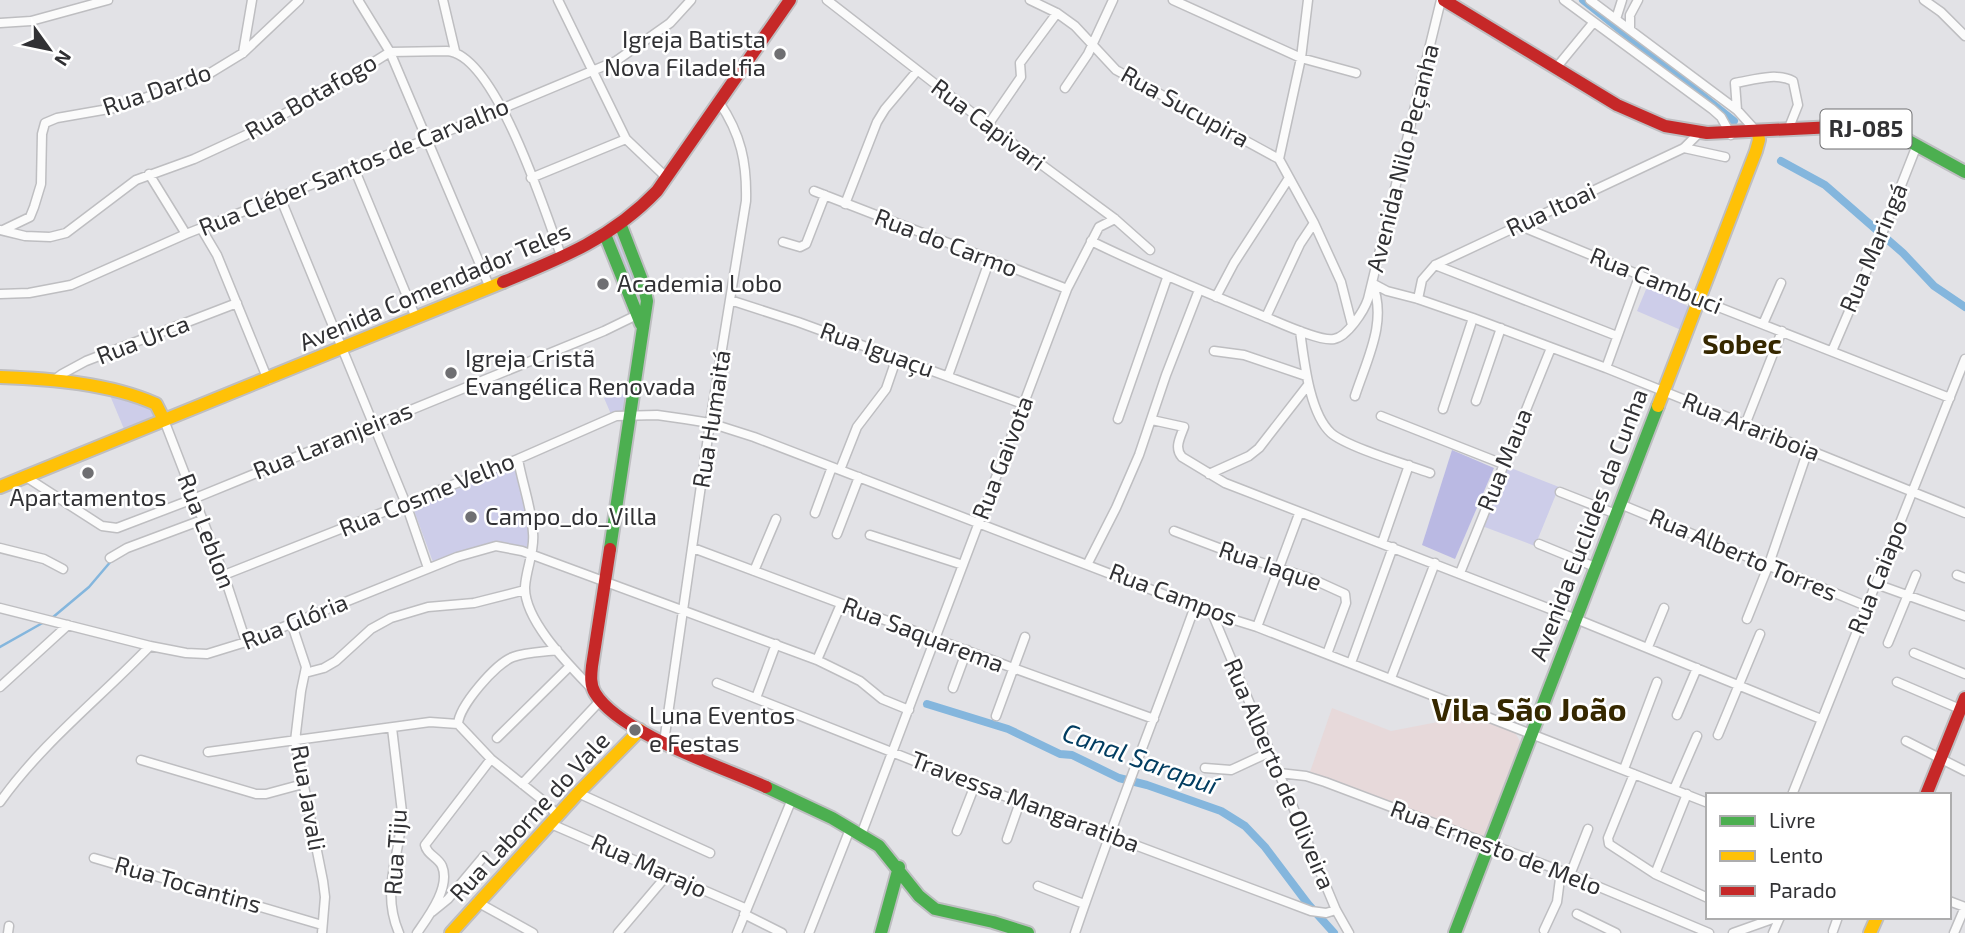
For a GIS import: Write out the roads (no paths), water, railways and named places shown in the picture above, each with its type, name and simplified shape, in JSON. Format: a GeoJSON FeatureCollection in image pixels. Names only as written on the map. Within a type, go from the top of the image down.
{"type":"FeatureCollection","features":[{"type":"Feature","properties":{"kind":"main road","name":"Avenida Comendador Teles"},"geometry":{"type":"LineString","coordinates":[[0,487],[268,380],[562,258],[606,237],[647,202],[667,178],[790,0]]}},
{"type":"Feature","properties":{"kind":"main road"},"geometry":{"type":"LineString","coordinates":[[1443,0],[1615,105],[1642,117],[1680,130],[1755,138]]}},
{"type":"Feature","properties":{"kind":"main road","name":"RJ-085"},"geometry":{"type":"LineString","coordinates":[[1755,138],[1788,130],[1865,129],[1886,132],[1917,145],[1965,172]]}},
{"type":"Feature","properties":{"kind":"main road","name":"Avenida Euclides da Cunha"},"geometry":{"type":"LineString","coordinates":[[1455,933],[1664,392],[1755,138]]}},
{"type":"Feature","properties":{"kind":"main road"},"geometry":{"type":"LineString","coordinates":[[621,226],[643,283],[646,301],[641,317],[631,415],[592,666],[597,696],[640,730],[792,799],[855,832],[885,852],[920,898],[935,909],[1028,933]]}},
{"type":"Feature","properties":{"kind":"main road"},"geometry":{"type":"LineString","coordinates":[[606,237],[641,317]]}},
{"type":"Feature","properties":{"kind":"main road"},"geometry":{"type":"LineString","coordinates":[[0,377],[90,387],[150,400],[159,408],[164,420]]}},
{"type":"Feature","properties":{"kind":"main road"},"geometry":{"type":"LineString","coordinates":[[1927,793],[1963,703]]}},
{"type":"Feature","properties":{"kind":"main road","name":"Rua Laborne do Vale"},"geometry":{"type":"LineString","coordinates":[[451,933],[578,793],[640,730]]}},
{"type":"Feature","properties":{"kind":"main road"},"geometry":{"type":"LineString","coordinates":[[881,933],[899,867]]}},
{"type":"Feature","properties":{"kind":"street"},"geometry":{"type":"LineString","coordinates":[[0,23],[31,21],[108,0]]}},
{"type":"Feature","properties":{"kind":"street"},"geometry":{"type":"LineString","coordinates":[[243,53],[252,0]]}},
{"type":"Feature","properties":{"kind":"street","name":"Rua Dardo"},"geometry":{"type":"LineString","coordinates":[[25,236],[41,184],[42,134],[45,123],[57,118],[120,107],[206,75],[243,53],[299,0]]}},
{"type":"Feature","properties":{"kind":"street"},"geometry":{"type":"LineString","coordinates":[[358,0],[390,52],[490,288]]}},
{"type":"Feature","properties":{"kind":"street"},"geometry":{"type":"LineString","coordinates":[[443,0],[455,51],[487,81],[503,108],[562,258]]}},
{"type":"Feature","properties":{"kind":"street"},"geometry":{"type":"LineString","coordinates":[[558,0],[626,139],[667,178]]}},
{"type":"Feature","properties":{"kind":"street","name":"Rua Cléber Santos de Carvalho"},"geometry":{"type":"LineString","coordinates":[[0,294],[29,293],[71,285],[186,234],[594,70],[632,51],[670,23],[691,0]]}},
{"type":"Feature","properties":{"kind":"street","name":"Rua Capivari"},"geometry":{"type":"LineString","coordinates":[[827,0],[1115,219],[1150,250]]}},
{"type":"Feature","properties":{"kind":"street","name":"Rua Sucupira"},"geometry":{"type":"LineString","coordinates":[[1030,0],[1057,13],[1092,43],[1116,70],[1279,159]]}},
{"type":"Feature","properties":{"kind":"street"},"geometry":{"type":"LineString","coordinates":[[1065,88],[1086,58],[1113,0]]}},
{"type":"Feature","properties":{"kind":"street"},"geometry":{"type":"LineString","coordinates":[[1173,0],[1301,58],[1356,73]]}},
{"type":"Feature","properties":{"kind":"street"},"geometry":{"type":"LineString","coordinates":[[1308,0],[1301,58],[1279,159],[1314,223],[1341,282],[1352,325]]}},
{"type":"Feature","properties":{"kind":"street","name":"Avenida Nilo Peçanha"},"geometry":{"type":"LineString","coordinates":[[1355,396],[1379,320],[1378,297],[1373,283],[1443,0]]}},
{"type":"Feature","properties":{"kind":"street"},"geometry":{"type":"LineString","coordinates":[[1564,0],[1712,108],[1731,135]]}},
{"type":"Feature","properties":{"kind":"street"},"geometry":{"type":"LineString","coordinates":[[1590,0],[1617,15],[1630,29],[1737,110],[1755,138]]}},
{"type":"Feature","properties":{"kind":"street"},"geometry":{"type":"LineString","coordinates":[[1617,15],[1622,0]]}},
{"type":"Feature","properties":{"kind":"street"},"geometry":{"type":"LineString","coordinates":[[1617,15],[1632,8],[1638,0]]}},
{"type":"Feature","properties":{"kind":"street"},"geometry":{"type":"LineString","coordinates":[[1924,0],[1941,12],[1965,36]]}},
{"type":"Feature","properties":{"kind":"street"},"geometry":{"type":"LineString","coordinates":[[1630,29],[1632,8]]}},
{"type":"Feature","properties":{"kind":"street"},"geometry":{"type":"LineString","coordinates":[[988,125],[1021,77],[1020,63],[1057,13]]}},
{"type":"Feature","properties":{"kind":"street"},"geometry":{"type":"LineString","coordinates":[[1556,68],[1593,23]]}},
{"type":"Feature","properties":{"kind":"street","name":"Rua Botafogo"},"geometry":{"type":"LineString","coordinates":[[1,230],[25,236],[50,237],[66,233],[123,189],[149,174],[225,145],[347,79],[390,52],[455,51]]}},
{"type":"Feature","properties":{"kind":"street"},"geometry":{"type":"LineString","coordinates":[[845,204],[877,122],[917,71]]}},
{"type":"Feature","properties":{"kind":"street"},"geometry":{"type":"LineString","coordinates":[[1737,110],[1735,83],[1777,76],[1789,79],[1793,81],[1798,105],[1788,130]]}},
{"type":"Feature","properties":{"kind":"street","name":"Rua Humaitá"},"geometry":{"type":"LineString","coordinates":[[664,742],[710,423],[742,238],[747,180],[740,141],[719,102]]}},
{"type":"Feature","properties":{"kind":"street","name":"Rua Itoai"},"geometry":{"type":"LineString","coordinates":[[1435,265],[1684,148],[1700,132]]}},
{"type":"Feature","properties":{"kind":"street"},"geometry":{"type":"LineString","coordinates":[[531,178],[626,139]]}},
{"type":"Feature","properties":{"kind":"street","name":"Rua Maringá"},"geometry":{"type":"LineString","coordinates":[[1832,351],[1917,145]]}},
{"type":"Feature","properties":{"kind":"street"},"geometry":{"type":"LineString","coordinates":[[1684,148],[1725,157]]}},
{"type":"Feature","properties":{"kind":"street"},"geometry":{"type":"LineString","coordinates":[[354,168],[416,318]]}},
{"type":"Feature","properties":{"kind":"street"},"geometry":{"type":"LineString","coordinates":[[149,174],[186,234]]}},
{"type":"Feature","properties":{"kind":"street"},"geometry":{"type":"LineString","coordinates":[[1216,297],[1234,263],[1289,178]]}},
{"type":"Feature","properties":{"kind":"street","name":"Rua do Carmo"},"geometry":{"type":"LineString","coordinates":[[814,191],[1067,289]]}},
{"type":"Feature","properties":{"kind":"street"},"geometry":{"type":"LineString","coordinates":[[783,242],[800,247],[806,244],[825,195]]}},
{"type":"Feature","properties":{"kind":"street"},"geometry":{"type":"LineString","coordinates":[[280,197],[406,504],[428,568]]}},
{"type":"Feature","properties":{"kind":"street"},"geometry":{"type":"LineString","coordinates":[[1,230],[30,218]]}},
{"type":"Feature","properties":{"kind":"street","name":"Rua Gaivota"},"geometry":{"type":"LineString","coordinates":[[808,933],[893,752],[1067,289],[1099,227],[1115,219]]}},
{"type":"Feature","properties":{"kind":"street"},"geometry":{"type":"LineString","coordinates":[[1266,317],[1300,244],[1314,223]]}},
{"type":"Feature","properties":{"kind":"street","name":"Rua Cambuci"},"geometry":{"type":"LineString","coordinates":[[1518,225],[1950,398]]}},
{"type":"Feature","properties":{"kind":"street"},"geometry":{"type":"LineString","coordinates":[[201,228],[212,246],[268,380]]}},
{"type":"Feature","properties":{"kind":"street"},"geometry":{"type":"LineString","coordinates":[[1091,242],[1167,278],[1300,331],[1334,340],[1352,325],[1365,307],[1373,283]]}},
{"type":"Feature","properties":{"kind":"street"},"geometry":{"type":"LineString","coordinates":[[948,376],[990,259]]}},
{"type":"Feature","properties":{"kind":"street"},"geometry":{"type":"LineString","coordinates":[[1418,299],[1422,280],[1435,265],[1617,335]]}},
{"type":"Feature","properties":{"kind":"street"},"geometry":{"type":"LineString","coordinates":[[1606,368],[1640,274]]}},
{"type":"Feature","properties":{"kind":"street"},"geometry":{"type":"LineString","coordinates":[[1118,419],[1167,278]]}},
{"type":"Feature","properties":{"kind":"street","name":"Rua Arariboia"},"geometry":{"type":"LineString","coordinates":[[1373,283],[1395,294],[1473,318],[1606,368],[1965,513]]}},
{"type":"Feature","properties":{"kind":"street"},"geometry":{"type":"LineString","coordinates":[[1763,324],[1781,283]]}},
{"type":"Feature","properties":{"kind":"street"},"geometry":{"type":"LineString","coordinates":[[1088,563],[1128,482],[1199,290]]}},
{"type":"Feature","properties":{"kind":"street","name":"Rua Iguaçu"},"geometry":{"type":"LineString","coordinates":[[730,300],[897,357],[1023,404]]}},
{"type":"Feature","properties":{"kind":"street","name":"Rua Urca"},"geometry":{"type":"LineString","coordinates":[[52,382],[86,361],[237,303]]}},
{"type":"Feature","properties":{"kind":"street","name":"Rua Laranjeiras"},"geometry":{"type":"LineString","coordinates":[[26,477],[108,528],[117,528],[641,317]]}},
{"type":"Feature","properties":{"kind":"street"},"geometry":{"type":"LineString","coordinates":[[1443,409],[1473,318]]}},
{"type":"Feature","properties":{"kind":"street"},"geometry":{"type":"LineString","coordinates":[[1476,401],[1501,328]]}},
{"type":"Feature","properties":{"kind":"street"},"geometry":{"type":"LineString","coordinates":[[1300,331],[1307,381],[1322,420],[1333,435],[1430,473]]}},
{"type":"Feature","properties":{"kind":"street"},"geometry":{"type":"LineString","coordinates":[[1745,425],[1782,331]]}},
{"type":"Feature","properties":{"kind":"street","name":"Rua Maua"},"geometry":{"type":"LineString","coordinates":[[1460,573],[1551,348]]}},
{"type":"Feature","properties":{"kind":"street"},"geometry":{"type":"LineString","coordinates":[[1214,351],[1244,355],[1307,381]]}},
{"type":"Feature","properties":{"kind":"street"},"geometry":{"type":"LineString","coordinates":[[815,513],[857,427],[886,389],[897,357]]}},
{"type":"Feature","properties":{"kind":"street","name":"Rua Caiapo"},"geometry":{"type":"LineString","coordinates":[[1793,793],[1965,359]]}},
{"type":"Feature","properties":{"kind":"street"},"geometry":{"type":"LineString","coordinates":[[1209,474],[1249,456],[1259,448],[1307,381]]}},
{"type":"Feature","properties":{"kind":"street","name":"Rua Campos"},"geometry":{"type":"LineString","coordinates":[[631,415],[657,415],[710,423],[754,437],[1195,606],[1257,626],[1706,802]]}},
{"type":"Feature","properties":{"kind":"street","name":"Rua Cosme Velho"},"geometry":{"type":"LineString","coordinates":[[224,575],[517,459],[616,416],[631,415]]}},
{"type":"Feature","properties":{"kind":"street"},"geometry":{"type":"LineString","coordinates":[[1381,416],[1503,464]]}},
{"type":"Feature","properties":{"kind":"street","name":"Rua Leblon"},"geometry":{"type":"LineString","coordinates":[[164,420],[224,575],[246,642]]}},
{"type":"Feature","properties":{"kind":"street"},"geometry":{"type":"LineString","coordinates":[[1152,420],[1184,427],[1177,447],[1178,453],[1225,483],[1299,514],[1435,563],[1821,719]]}},
{"type":"Feature","properties":{"kind":"street"},"geometry":{"type":"LineString","coordinates":[[1747,619],[1808,450]]}},
{"type":"Feature","properties":{"kind":"street"},"geometry":{"type":"LineString","coordinates":[[517,459],[533,528],[525,590],[537,622],[569,666],[597,696],[522,784]]}},
{"type":"Feature","properties":{"kind":"street"},"geometry":{"type":"LineString","coordinates":[[1382,543],[1409,465]]}},
{"type":"Feature","properties":{"kind":"street"},"geometry":{"type":"LineString","coordinates":[[837,534],[859,477]]}},
{"type":"Feature","properties":{"kind":"street","name":"Rua Alberto Torres"},"geometry":{"type":"LineString","coordinates":[[1560,492],[1618,509],[1769,564],[1866,606]]}},
{"type":"Feature","properties":{"kind":"street"},"geometry":{"type":"LineString","coordinates":[[1257,626],[1299,514]]}},
{"type":"Feature","properties":{"kind":"street"},"geometry":{"type":"LineString","coordinates":[[754,570],[776,519]]}},
{"type":"Feature","properties":{"kind":"street"},"geometry":{"type":"LineString","coordinates":[[110,558],[127,548],[204,524]]}},
{"type":"Feature","properties":{"kind":"street","name":"Rua Iaque"},"geometry":{"type":"LineString","coordinates":[[1174,531],[1345,594],[1346,603],[1327,654]]}},
{"type":"Feature","properties":{"kind":"street"},"geometry":{"type":"LineString","coordinates":[[870,535],[963,565]]}},
{"type":"Feature","properties":{"kind":"street"},"geometry":{"type":"LineString","coordinates":[[1539,544],[1595,567]]}},
{"type":"Feature","properties":{"kind":"street","name":"Rua Glória"},"geometry":{"type":"LineString","coordinates":[[0,608],[150,646],[186,653],[207,653],[292,625],[428,568],[496,546],[510,547],[531,554]]}},
{"type":"Feature","properties":{"kind":"street"},"geometry":{"type":"LineString","coordinates":[[1351,663],[1393,547]]}},
{"type":"Feature","properties":{"kind":"street"},"geometry":{"type":"LineString","coordinates":[[0,548],[44,559],[63,569]]}},
{"type":"Feature","properties":{"kind":"street","name":"Rua Saquarema"},"geometry":{"type":"LineString","coordinates":[[693,548],[1154,719]]}},
{"type":"Feature","properties":{"kind":"street"},"geometry":{"type":"LineString","coordinates":[[531,554],[817,660],[860,681],[882,699],[911,706]]}},
{"type":"Feature","properties":{"kind":"street"},"geometry":{"type":"LineString","coordinates":[[1391,678],[1435,563]]}},
{"type":"Feature","properties":{"kind":"street"},"geometry":{"type":"LineString","coordinates":[[1888,643],[1916,575]]}},
{"type":"Feature","properties":{"kind":"street"},"geometry":{"type":"LineString","coordinates":[[1876,584],[1965,616]]}},
{"type":"Feature","properties":{"kind":"street"},"geometry":{"type":"LineString","coordinates":[[305,673],[324,668],[336,661],[371,629],[391,618],[428,607],[474,603],[525,590]]}},
{"type":"Feature","properties":{"kind":"street"},"geometry":{"type":"LineString","coordinates":[[817,660],[841,604]]}},
{"type":"Feature","properties":{"kind":"street"},"geometry":{"type":"LineString","coordinates":[[1074,933],[1108,834],[1195,606]]}},
{"type":"Feature","properties":{"kind":"street"},"geometry":{"type":"LineString","coordinates":[[1647,647],[1664,608]]}},
{"type":"Feature","properties":{"kind":"street","name":"Rua Alberto de Oliveira"},"geometry":{"type":"LineString","coordinates":[[1212,612],[1336,910],[1349,933]]}},
{"type":"Feature","properties":{"kind":"street"},"geometry":{"type":"LineString","coordinates":[[0,687],[68,625]]}},
{"type":"Feature","properties":{"kind":"street","name":"Rua Javali"},"geometry":{"type":"LineString","coordinates":[[292,625],[305,660],[295,741],[323,881],[325,897],[322,929]]}},
{"type":"Feature","properties":{"kind":"street"},"geometry":{"type":"LineString","coordinates":[[1718,735],[1760,634]]}},
{"type":"Feature","properties":{"kind":"street"},"geometry":{"type":"LineString","coordinates":[[996,716],[1025,637]]}},
{"type":"Feature","properties":{"kind":"street"},"geometry":{"type":"LineString","coordinates":[[755,698],[776,644]]}},
{"type":"Feature","properties":{"kind":"street"},"geometry":{"type":"LineString","coordinates":[[0,802],[38,753],[105,692],[150,646]]}},
{"type":"Feature","properties":{"kind":"street"},"geometry":{"type":"LineString","coordinates":[[208,752],[430,722],[458,724],[466,703],[507,660],[520,655],[557,650]]}},
{"type":"Feature","properties":{"kind":"street"},"geometry":{"type":"LineString","coordinates":[[953,688],[967,650]]}},
{"type":"Feature","properties":{"kind":"street"},"geometry":{"type":"LineString","coordinates":[[1914,653],[1965,674]]}},
{"type":"Feature","properties":{"kind":"street"},"geometry":{"type":"LineString","coordinates":[[497,737],[569,666]]}},
{"type":"Feature","properties":{"kind":"street"},"geometry":{"type":"LineString","coordinates":[[1677,715],[1698,668]]}},
{"type":"Feature","properties":{"kind":"street"},"geometry":{"type":"LineString","coordinates":[[1623,769],[1657,682]]}},
{"type":"Feature","properties":{"kind":"street"},"geometry":{"type":"LineString","coordinates":[[1898,682],[1963,703]]}},
{"type":"Feature","properties":{"kind":"street","name":"Travessa Mangaratiba"},"geometry":{"type":"LineString","coordinates":[[717,683],[975,785],[1311,911],[1322,913],[1336,910]]}},
{"type":"Feature","properties":{"kind":"street","name":"Rua Marajo"},"geometry":{"type":"LineString","coordinates":[[458,724],[491,759],[546,803],[555,820],[745,912],[782,933]]}},
{"type":"Feature","properties":{"kind":"street","name":"Rua Tiju"},"geometry":{"type":"LineString","coordinates":[[392,728],[402,812],[391,869],[391,898],[398,933]]}},
{"type":"Feature","properties":{"kind":"street"},"geometry":{"type":"LineString","coordinates":[[1674,789],[1697,736]]}},
{"type":"Feature","properties":{"kind":"street"},"geometry":{"type":"LineString","coordinates":[[1906,741],[1965,771]]}},
{"type":"Feature","properties":{"kind":"street"},"geometry":{"type":"LineString","coordinates":[[1205,768],[1231,770],[1270,752]]}},
{"type":"Feature","properties":{"kind":"street"},"geometry":{"type":"LineString","coordinates":[[417,933],[442,886],[443,870],[439,860],[425,850],[425,845],[491,759]]}},
{"type":"Feature","properties":{"kind":"street"},"geometry":{"type":"LineString","coordinates":[[141,760],[256,794],[303,784]]}},
{"type":"Feature","properties":{"kind":"street","name":"Rua Ernesto de Melo"},"geometry":{"type":"LineString","coordinates":[[1279,773],[1306,776],[1325,782],[1565,873],[1709,933]]}},
{"type":"Feature","properties":{"kind":"street"},"geometry":{"type":"LineString","coordinates":[[1634,774],[1608,838],[1613,848],[1655,874],[1706,897]]}},
{"type":"Feature","properties":{"kind":"street"},"geometry":{"type":"LineString","coordinates":[[957,831],[975,785]]}},
{"type":"Feature","properties":{"kind":"street"},"geometry":{"type":"LineString","coordinates":[[578,793],[710,853]]}},
{"type":"Feature","properties":{"kind":"street"},"geometry":{"type":"LineString","coordinates":[[1655,874],[1687,794]]}},
{"type":"Feature","properties":{"kind":"street"},"geometry":{"type":"LineString","coordinates":[[737,933],[792,799]]}},
{"type":"Feature","properties":{"kind":"street"},"geometry":{"type":"LineString","coordinates":[[1007,839],[1020,802]]}},
{"type":"Feature","properties":{"kind":"street"},"geometry":{"type":"LineString","coordinates":[[1544,930],[1557,902],[1565,873],[1588,829]]}},
{"type":"Feature","properties":{"kind":"street"},"geometry":{"type":"LineString","coordinates":[[430,913],[448,899],[484,856]]}},
{"type":"Feature","properties":{"kind":"street","name":"Rua Tocantins"},"geometry":{"type":"LineString","coordinates":[[94,858],[322,929]]}},
{"type":"Feature","properties":{"kind":"street"},"geometry":{"type":"LineString","coordinates":[[618,933],[668,874]]}},
{"type":"Feature","properties":{"kind":"street"},"geometry":{"type":"LineString","coordinates":[[1038,886],[1084,904]]}},
{"type":"Feature","properties":{"kind":"street"},"geometry":{"type":"LineString","coordinates":[[477,902],[534,933]]}},
{"type":"Feature","properties":{"kind":"street"},"geometry":{"type":"LineString","coordinates":[[1954,933],[1965,907]]}},
{"type":"Feature","properties":{"kind":"street"},"geometry":{"type":"LineString","coordinates":[[1577,914],[1616,933]]}},
{"type":"Feature","properties":{"kind":"street"},"geometry":{"type":"LineString","coordinates":[[1755,919],[1764,923]]}},
{"type":"Feature","properties":{"kind":"street"},"geometry":{"type":"LineString","coordinates":[[1733,933],[1774,919]]}},
{"type":"Feature","properties":{"kind":"waterway"},"geometry":{"type":"LineString","coordinates":[[1583,0],[1734,121]]}},
{"type":"Feature","properties":{"kind":"waterway"},"geometry":{"type":"LineString","coordinates":[[1781,161],[1825,185],[1903,253],[1934,286],[1965,307]]}},
{"type":"Feature","properties":{"kind":"waterway"},"geometry":{"type":"LineString","coordinates":[[52,618],[89,587],[112,560]]}},
{"type":"Feature","properties":{"kind":"waterway"},"geometry":{"type":"LineString","coordinates":[[0,647],[46,621]]}},
{"type":"Feature","properties":{"kind":"waterway","name":"Canal Sarapuí"},"geometry":{"type":"LineString","coordinates":[[927,704],[1008,729],[1119,778],[1221,811],[1245,826],[1265,847],[1308,904],[1334,933]]}},
{"type":"Feature","properties":{"kind":"place","name":"Igreja Batista Nova Filadelfia"},"geometry":{"type":"Point","coordinates":[780,54]}},
{"type":"Feature","properties":{"kind":"place","name":"Academia Lobo"},"geometry":{"type":"Point","coordinates":[603,284]}},
{"type":"Feature","properties":{"kind":"place","name":"Igreja Cristã Evangélica Renovada"},"geometry":{"type":"Point","coordinates":[451,373]}},
{"type":"Feature","properties":{"kind":"place","name":"Apartamentos"},"geometry":{"type":"Point","coordinates":[88,473]}},
{"type":"Feature","properties":{"kind":"place","name":"Campo_do_Villa"},"geometry":{"type":"Point","coordinates":[471,517]}},
{"type":"Feature","properties":{"kind":"place","name":"Luna Eventos e Festas"},"geometry":{"type":"Point","coordinates":[635,730]}},
{"type":"Feature","properties":{"kind":"district","name":"Sobec"},"geometry":{"type":"Point","coordinates":[1742,344]}},
{"type":"Feature","properties":{"kind":"district","name":"Vila São João"},"geometry":{"type":"Point","coordinates":[1529,710]}}]}
